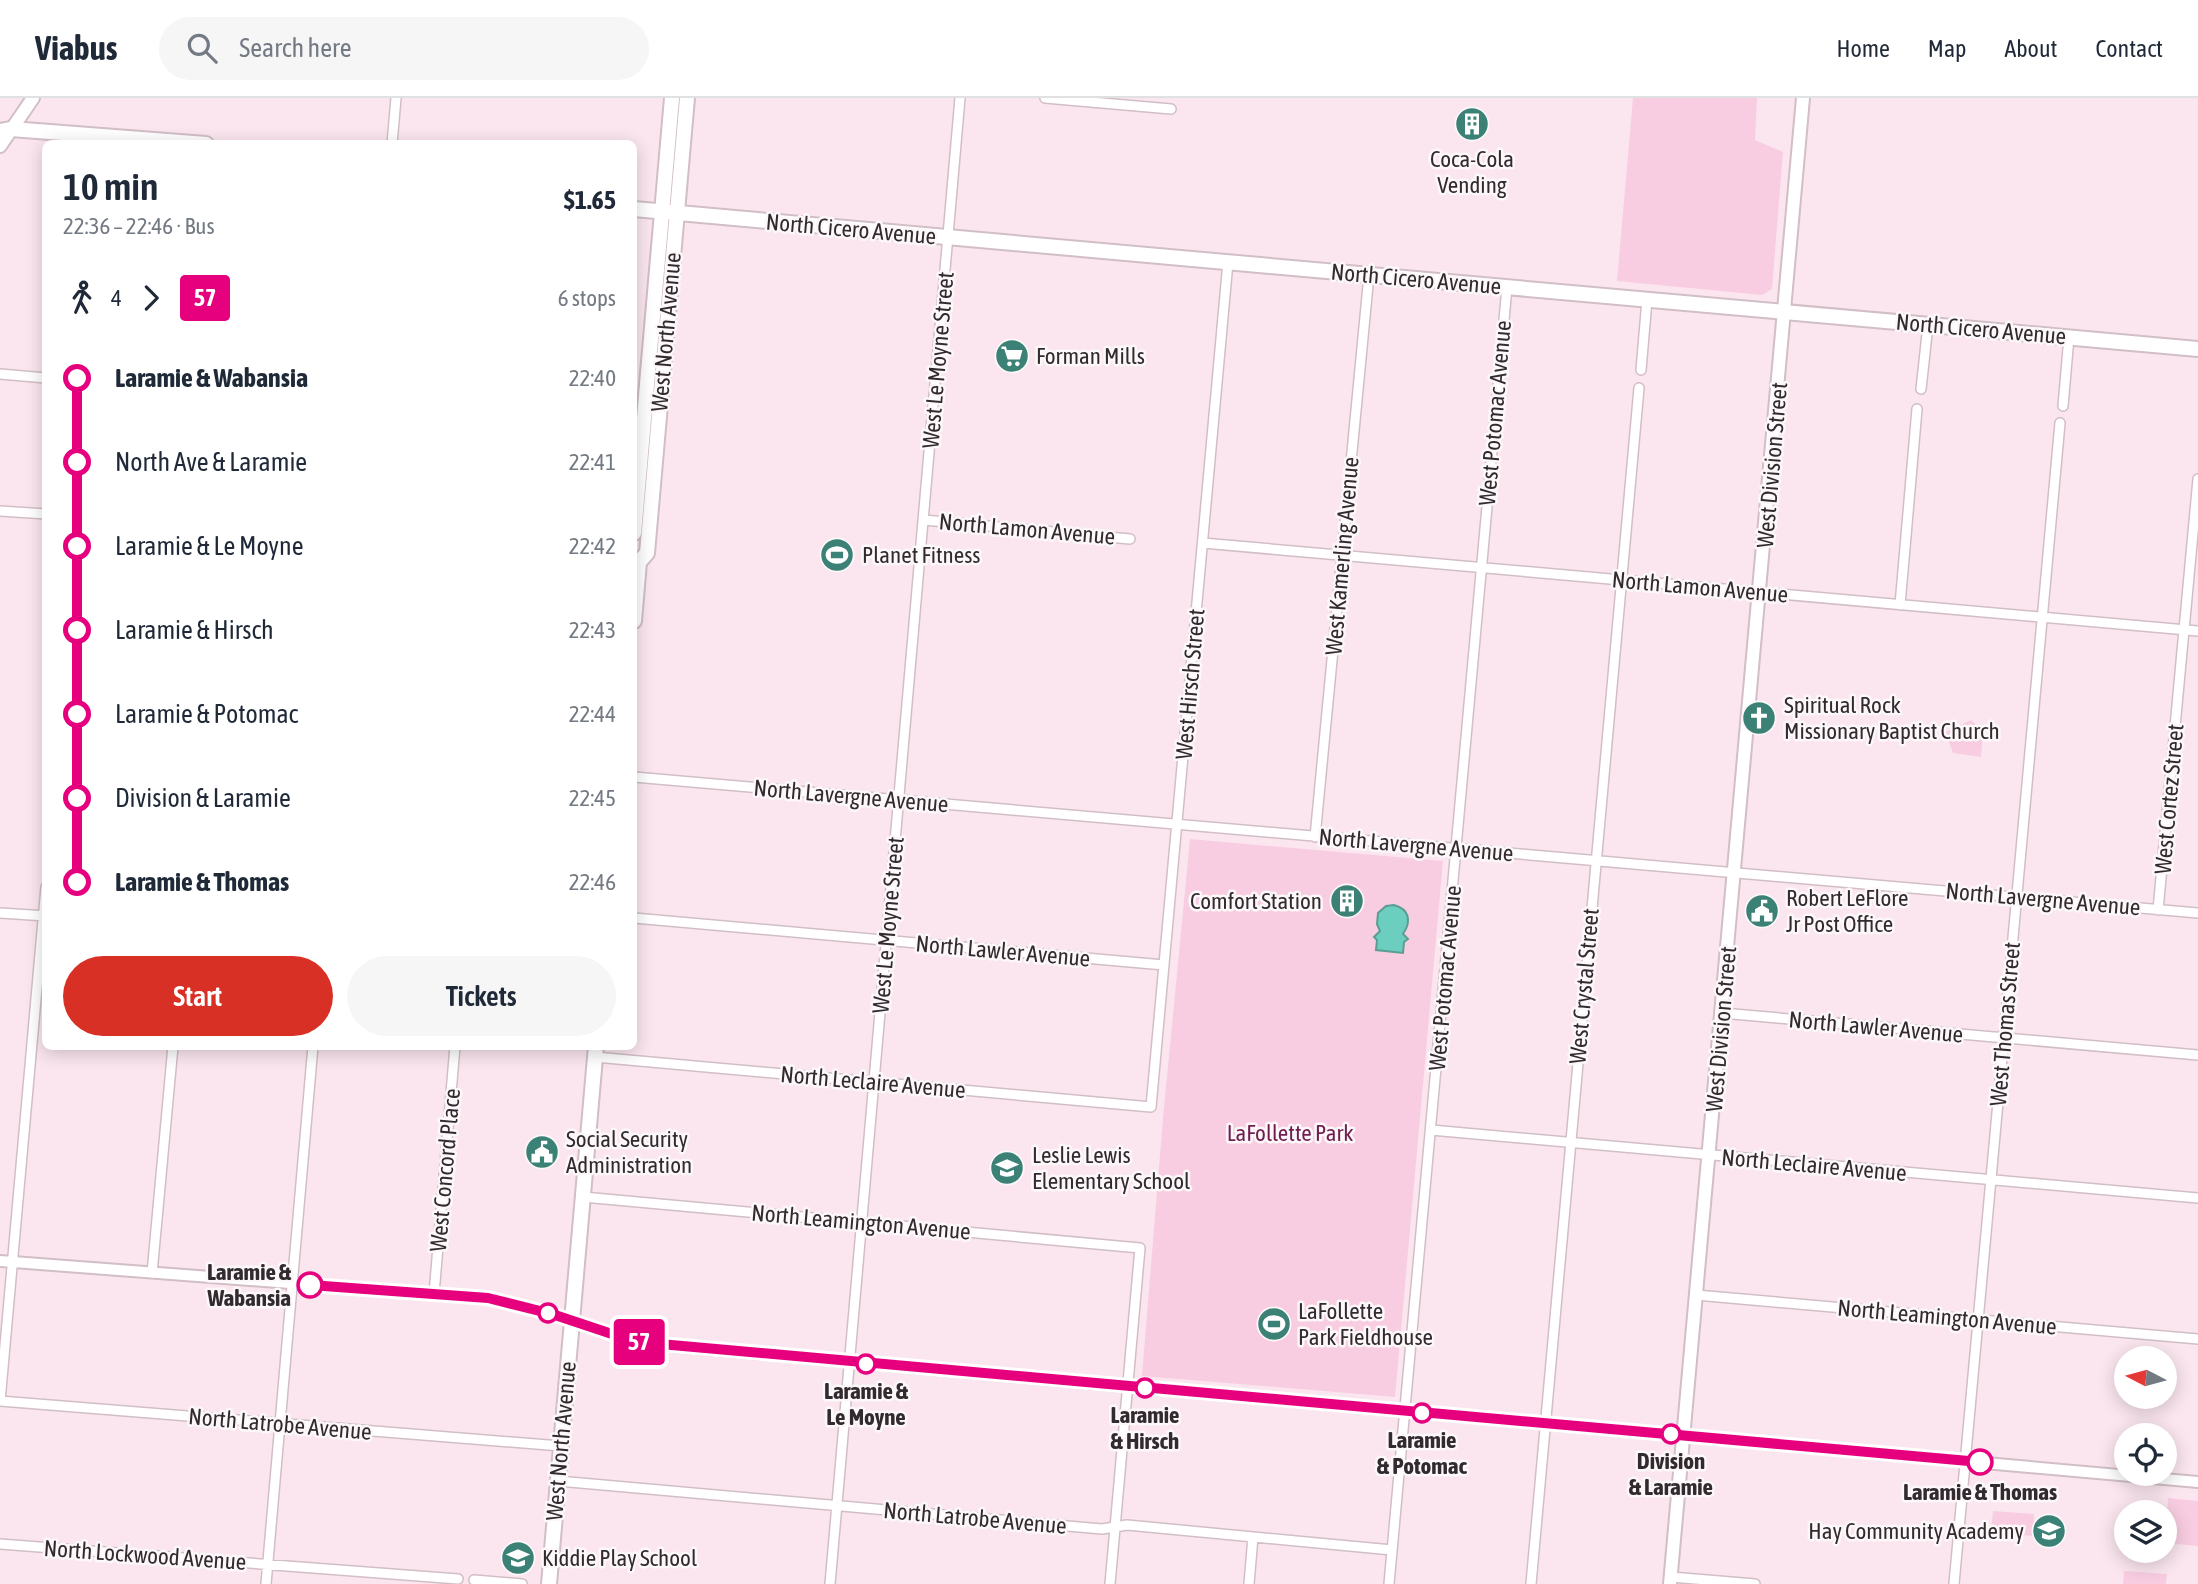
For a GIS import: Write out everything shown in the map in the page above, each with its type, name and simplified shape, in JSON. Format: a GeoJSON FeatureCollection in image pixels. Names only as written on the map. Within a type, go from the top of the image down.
{"type":"FeatureCollection","features":[{"type":"Feature","properties":{"kind":"main road"},"geometry":{"type":"LineString","coordinates":[[0,146],[4,127],[33,98]]}},
{"type":"Feature","properties":{"kind":"main road","name":"West North Avenue"},"geometry":{"type":"LineString","coordinates":[[637,497],[672,98]]}},
{"type":"Feature","properties":{"kind":"main road","name":"West North Avenue"},"geometry":{"type":"LineString","coordinates":[[637,562],[647,555],[687,98]]}},
{"type":"Feature","properties":{"kind":"main road","name":"West Division Street"},"geometry":{"type":"LineString","coordinates":[[1671,1580],[1803,98]]}},
{"type":"Feature","properties":{"kind":"main road"},"geometry":{"type":"LineString","coordinates":[[4,127],[110,140]]}},
{"type":"Feature","properties":{"kind":"main road","name":"North Cicero Avenue"},"geometry":{"type":"LineString","coordinates":[[637,209],[2198,349]]}},
{"type":"Feature","properties":{"kind":"main road","name":"West North Avenue"},"geometry":{"type":"LineString","coordinates":[[549,1584],[595,1052]]}},
{"type":"Feature","properties":{"kind":"street"},"geometry":{"type":"LineString","coordinates":[[392,140],[396,98]]}},
{"type":"Feature","properties":{"kind":"street","name":"West Le Moyne Street"},"geometry":{"type":"LineString","coordinates":[[830,1584],[960,98]]}},
{"type":"Feature","properties":{"kind":"street"},"geometry":{"type":"LineString","coordinates":[[1045,98],[1171,109]]}},
{"type":"Feature","properties":{"kind":"street","name":"West Hirsch Street"},"geometry":{"type":"LineString","coordinates":[[1151,1107],[1228,262]]}},
{"type":"Feature","properties":{"kind":"street","name":"West Kamerling Avenue"},"geometry":{"type":"LineString","coordinates":[[1315,837],[1369,275]]}},
{"type":"Feature","properties":{"kind":"street","name":"West Potomac Avenue"},"geometry":{"type":"LineString","coordinates":[[1389,1584],[1507,288]]}},
{"type":"Feature","properties":{"kind":"street"},"geometry":{"type":"LineString","coordinates":[[1641,370],[1647,300]]}},
{"type":"Feature","properties":{"kind":"street"},"geometry":{"type":"LineString","coordinates":[[1922,388],[1928,325]]}},
{"type":"Feature","properties":{"kind":"street"},"geometry":{"type":"LineString","coordinates":[[2063,406],[2069,337]]}},
{"type":"Feature","properties":{"kind":"street"},"geometry":{"type":"LineString","coordinates":[[0,374],[42,378]]}},
{"type":"Feature","properties":{"kind":"street","name":"West Crystal Street"},"geometry":{"type":"LineString","coordinates":[[1531,1584],[1640,388]]}},
{"type":"Feature","properties":{"kind":"street"},"geometry":{"type":"LineString","coordinates":[[1900,605],[1917,409]]}},
{"type":"Feature","properties":{"kind":"street","name":"West Thomas Street"},"geometry":{"type":"LineString","coordinates":[[1954,1584],[2060,423]]}},
{"type":"Feature","properties":{"kind":"street","name":"West Cortez Street"},"geometry":{"type":"LineString","coordinates":[[2158,909],[2198,479]]}},
{"type":"Feature","properties":{"kind":"street"},"geometry":{"type":"LineString","coordinates":[[0,511],[42,514]]}},
{"type":"Feature","properties":{"kind":"street","name":"North Lamon Avenue"},"geometry":{"type":"LineString","coordinates":[[924,520],[1130,539]]}},
{"type":"Feature","properties":{"kind":"street","name":"North Lamon Avenue"},"geometry":{"type":"LineString","coordinates":[[1203,543],[2198,631]]}},
{"type":"Feature","properties":{"kind":"street","name":"North Lavergne Avenue"},"geometry":{"type":"LineString","coordinates":[[637,777],[2198,913]]}},
{"type":"Feature","properties":{"kind":"street"},"geometry":{"type":"LineString","coordinates":[[0,913],[42,916]]}},
{"type":"Feature","properties":{"kind":"street","name":"North Lawler Avenue"},"geometry":{"type":"LineString","coordinates":[[637,918],[1164,965]]}},
{"type":"Feature","properties":{"kind":"street"},"geometry":{"type":"LineString","coordinates":[[0,1401],[42,938]]}},
{"type":"Feature","properties":{"kind":"street","name":"North Lawler Avenue"},"geometry":{"type":"LineString","coordinates":[[1722,1013],[2198,1055]]}},
{"type":"Feature","properties":{"kind":"street"},"geometry":{"type":"LineString","coordinates":[[152,1273],[173,1050]]}},
{"type":"Feature","properties":{"kind":"street"},"geometry":{"type":"LineString","coordinates":[[266,1584],[313,1050]]}},
{"type":"Feature","properties":{"kind":"street","name":"West Concord Place"},"geometry":{"type":"LineString","coordinates":[[434,1294],[455,1050]]}},
{"type":"Feature","properties":{"kind":"street","name":"North Leclaire Avenue"},"geometry":{"type":"LineString","coordinates":[[595,1052],[874,1082],[1151,1107]]}},
{"type":"Feature","properties":{"kind":"street","name":"North Leclaire Avenue"},"geometry":{"type":"LineString","coordinates":[[1431,1130],[2198,1198]]}},
{"type":"Feature","properties":{"kind":"street","name":"North Leamington Avenue"},"geometry":{"type":"LineString","coordinates":[[583,1197],[1140,1248],[1128,1387]]}},
{"type":"Feature","properties":{"kind":"street"},"geometry":{"type":"LineString","coordinates":[[0,1261],[488,1298],[572,1320],[636,1342],[2198,1482]]}},
{"type":"Feature","properties":{"kind":"street","name":"North Leamington Avenue"},"geometry":{"type":"LineString","coordinates":[[1696,1295],[2198,1339]]}},
{"type":"Feature","properties":{"kind":"street"},"geometry":{"type":"LineString","coordinates":[[1110,1584],[1128,1387]]}},
{"type":"Feature","properties":{"kind":"street","name":"North Latrobe Avenue"},"geometry":{"type":"LineString","coordinates":[[0,1401],[561,1446]]}},
{"type":"Feature","properties":{"kind":"street","name":"North Latrobe Avenue"},"geometry":{"type":"LineString","coordinates":[[558,1481],[1102,1529],[1127,1525],[1392,1550]]}},
{"type":"Feature","properties":{"kind":"street"},"geometry":{"type":"LineString","coordinates":[[1249,1584],[1253,1537]]}},
{"type":"Feature","properties":{"kind":"street","name":"North Lockwood Avenue"},"geometry":{"type":"LineString","coordinates":[[0,1544],[458,1579]]}},
{"type":"Feature","properties":{"kind":"street"},"geometry":{"type":"LineString","coordinates":[[474,1580],[522,1584]]}},
{"type":"Feature","properties":{"kind":"street"},"geometry":{"type":"LineString","coordinates":[[1671,1580],[1755,1584]]}},
{"type":"Feature","properties":{"kind":"green space"},"geometry":{"type":"Polygon","coordinates":[[[1633,98],[1757,98],[1755,140],[1783,152],[1772,289],[1762,295],[1617,281],[1633,98]]]}},
{"type":"Feature","properties":{"kind":"green space"},"geometry":{"type":"Polygon","coordinates":[[[1971,720],[1983,731],[1981,757],[1953,753],[1945,732],[1971,720]]]}},
{"type":"Feature","properties":{"kind":"green space","name":"LaFollette Park"},"geometry":{"type":"Polygon","coordinates":[[[1190,839],[1443,861],[1395,1397],[1142,1376],[1190,839]]]}},
{"type":"Feature","properties":{"kind":"green space"},"geometry":{"type":"Polygon","coordinates":[[[2168,1498],[2198,1501],[2198,1546],[2177,1544],[2177,1500],[2168,1498]]]}},
{"type":"Feature","properties":{"kind":"green space"},"geometry":{"type":"Polygon","coordinates":[[[1993,1511],[2034,1514],[2033,1536],[1991,1532],[1993,1511]]]}},
{"type":"Feature","properties":{"kind":"green space"},"geometry":{"type":"Polygon","coordinates":[[[2124,1571],[2167,1574],[2166,1584],[2123,1584],[2124,1571]]]}},
{"type":"Feature","properties":{"kind":"shaded area"},"geometry":{"type":"Polygon","coordinates":[[[1394,905],[1403,909],[1408,916],[1408,925],[1403,934],[1408,939],[1404,942],[1403,953],[1376,950],[1377,940],[1374,937],[1380,931],[1377,924],[1378,913],[1386,906],[1394,905]]]}},
{"type":"Feature","properties":{"kind":"bus line","name":"57"},"geometry":{"type":"LineString","coordinates":[[310,1285],[488,1298],[529,1307],[636,1342],[836,1362],[1980,1462]]}},
{"type":"Feature","properties":{"kind":"place","name":"Coca-Cola Vending"},"geometry":{"type":"Point","coordinates":[1472,124]}},
{"type":"Feature","properties":{"kind":"place","name":"Forman Mills"},"geometry":{"type":"Point","coordinates":[1012,356]}},
{"type":"Feature","properties":{"kind":"place","name":"Planet Fitness"},"geometry":{"type":"Point","coordinates":[837,555]}},
{"type":"Feature","properties":{"kind":"place","name":"Spiritual Rock Missionary Baptist Church"},"geometry":{"type":"Point","coordinates":[1759,718]}},
{"type":"Feature","properties":{"kind":"place","name":"Comfort Station"},"geometry":{"type":"Point","coordinates":[1347,901]}},
{"type":"Feature","properties":{"kind":"place","name":"Robert LeFlore Jr Post Office"},"geometry":{"type":"Point","coordinates":[1762,911]}},
{"type":"Feature","properties":{"kind":"place","name":"Social Security Administration"},"geometry":{"type":"Point","coordinates":[542,1152]}},
{"type":"Feature","properties":{"kind":"place","name":"Leslie Lewis Elementary School"},"geometry":{"type":"Point","coordinates":[1007,1168]}},
{"type":"Feature","properties":{"kind":"place","name":"Laramie & Wabansia"},"geometry":{"type":"Point","coordinates":[310,1285]}},
{"type":"Feature","properties":{"kind":"place","name":"LaFollette Park Fieldhouse"},"geometry":{"type":"Point","coordinates":[1274,1324]}},
{"type":"Feature","properties":{"kind":"place","name":"Laramie & Le Moyne"},"geometry":{"type":"Point","coordinates":[866,1364]}},
{"type":"Feature","properties":{"kind":"place","name":"Laramie & Hirsch"},"geometry":{"type":"Point","coordinates":[1145,1388]}},
{"type":"Feature","properties":{"kind":"place","name":"Laramie & Potomac"},"geometry":{"type":"Point","coordinates":[1422,1413]}},
{"type":"Feature","properties":{"kind":"place","name":"Division & Laramie"},"geometry":{"type":"Point","coordinates":[1671,1434]}},
{"type":"Feature","properties":{"kind":"place","name":"Laramie & Thomas"},"geometry":{"type":"Point","coordinates":[1980,1462]}},
{"type":"Feature","properties":{"kind":"place","name":"Hay Community Academy"},"geometry":{"type":"Point","coordinates":[2049,1531]}},
{"type":"Feature","properties":{"kind":"place","name":"Kiddie Play School"},"geometry":{"type":"Point","coordinates":[518,1558]}}]}
